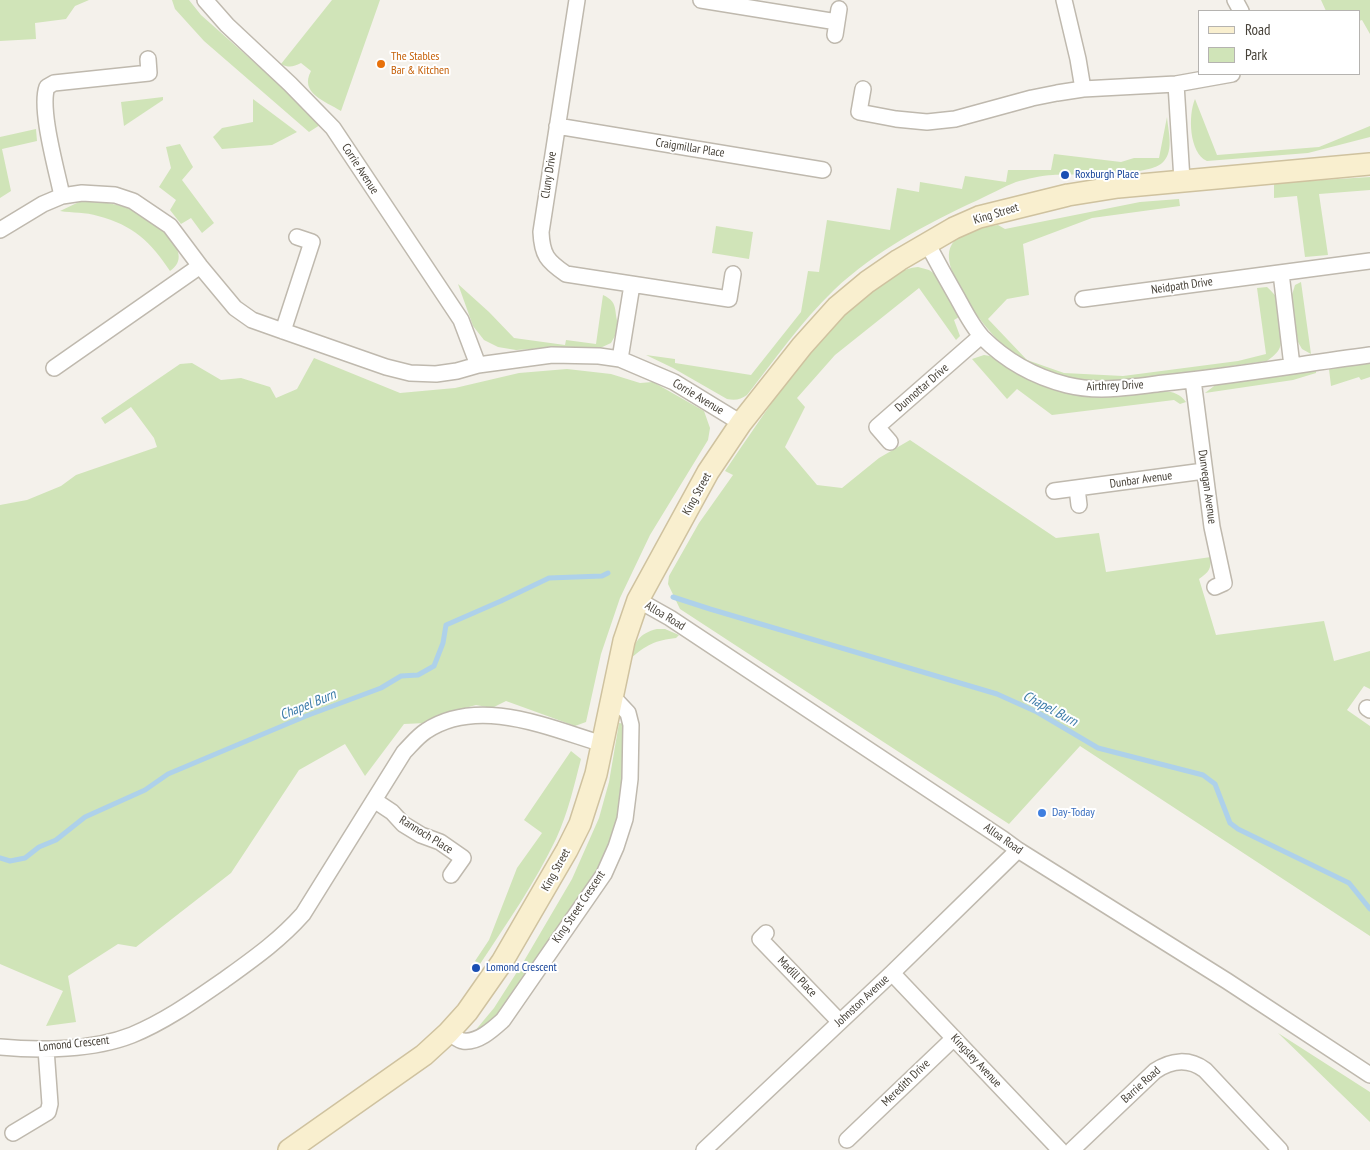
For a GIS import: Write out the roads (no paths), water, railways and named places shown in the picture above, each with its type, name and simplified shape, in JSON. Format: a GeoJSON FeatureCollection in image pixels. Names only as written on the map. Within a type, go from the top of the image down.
{"type":"FeatureCollection","features":[{"type":"Feature","properties":{"kind":"main road","name":"King Street"},"geometry":{"type":"LineString","coordinates":[[289,1150],[424,1055],[467,1012],[502,962],[580,824],[603,744],[624,641],[638,600],[708,472],[741,423],[802,346],[838,307],[867,282],[926,243],[954,228],[979,217],[1038,201],[1068,194],[1118,187],[1370,164]]}},
{"type":"Feature","properties":{"kind":"street","name":"Corrie Avenue"},"geometry":{"type":"LineString","coordinates":[[205,0],[333,128],[461,320],[478,365]]}},
{"type":"Feature","properties":{"kind":"street","name":"Cluny Drive"},"geometry":{"type":"LineString","coordinates":[[577,0],[541,232],[542,246],[546,258],[566,274],[730,299],[733,274]]}},
{"type":"Feature","properties":{"kind":"street"},"geometry":{"type":"LineString","coordinates":[[701,0],[837,22]]}},
{"type":"Feature","properties":{"kind":"street"},"geometry":{"type":"LineString","coordinates":[[1064,0],[1083,89]]}},
{"type":"Feature","properties":{"kind":"street"},"geometry":{"type":"LineString","coordinates":[[62,196],[47,124],[44,94],[47,87],[54,84],[149,73],[148,59]]}},
{"type":"Feature","properties":{"kind":"street"},"geometry":{"type":"LineString","coordinates":[[863,89],[860,112],[896,119],[926,122],[955,119],[1032,98],[1083,89],[1176,84],[1226,75]]}},
{"type":"Feature","properties":{"kind":"street"},"geometry":{"type":"LineString","coordinates":[[1176,84],[1182,180]]}},
{"type":"Feature","properties":{"kind":"street","name":"Craigmillar Place"},"geometry":{"type":"LineString","coordinates":[[557,126],[823,170]]}},
{"type":"Feature","properties":{"kind":"street","name":"Corrie Avenue"},"geometry":{"type":"LineString","coordinates":[[0,230],[43,204],[62,196],[82,193],[115,195],[133,201],[170,226],[235,308],[252,320],[283,332],[410,373],[436,374],[478,365],[552,355],[600,356],[620,359],[674,382],[741,423]]}},
{"type":"Feature","properties":{"kind":"street"},"geometry":{"type":"LineString","coordinates":[[283,332],[312,242],[297,237]]}},
{"type":"Feature","properties":{"kind":"street","name":"Airthrey Drive"},"geometry":{"type":"LineString","coordinates":[[926,243],[970,322],[981,336],[1003,356],[1021,367],[1047,379],[1068,385],[1116,388],[1193,380],[1370,354]]}},
{"type":"Feature","properties":{"kind":"street","name":"Neidpath Drive"},"geometry":{"type":"LineString","coordinates":[[1083,299],[1370,261]]}},
{"type":"Feature","properties":{"kind":"street"},"geometry":{"type":"LineString","coordinates":[[54,368],[200,266]]}},
{"type":"Feature","properties":{"kind":"street"},"geometry":{"type":"LineString","coordinates":[[1281,272],[1292,366]]}},
{"type":"Feature","properties":{"kind":"street"},"geometry":{"type":"LineString","coordinates":[[620,359],[632,285]]}},
{"type":"Feature","properties":{"kind":"street","name":"Dunnottar Drive"},"geometry":{"type":"LineString","coordinates":[[890,442],[877,427],[981,336]]}},
{"type":"Feature","properties":{"kind":"street","name":"Dunvegan Avenue"},"geometry":{"type":"LineString","coordinates":[[1193,380],[1212,527],[1224,583],[1215,587]]}},
{"type":"Feature","properties":{"kind":"street","name":"Dunbar Avenue"},"geometry":{"type":"LineString","coordinates":[[1054,491],[1204,471]]}},
{"type":"Feature","properties":{"kind":"street"},"geometry":{"type":"LineString","coordinates":[[1077,488],[1079,505]]}},
{"type":"Feature","properties":{"kind":"street","name":"Alloa Road"},"geometry":{"type":"LineString","coordinates":[[638,600],[670,618],[1018,850],[1227,981],[1370,1075]]}},
{"type":"Feature","properties":{"kind":"street","name":"King Street Crescent"},"geometry":{"type":"LineString","coordinates":[[448,1033],[464,1041],[477,1038],[492,1030],[503,1020],[604,874],[616,847],[625,819],[630,779],[632,725],[628,713],[612,696]]}},
{"type":"Feature","properties":{"kind":"street","name":"Lomond Crescent"},"geometry":{"type":"LineString","coordinates":[[0,1048],[46,1049],[110,1042],[132,1035],[162,1021],[189,1005],[255,958],[285,934],[303,914],[404,752],[426,731],[446,721],[470,716],[491,715],[513,718],[603,744]]}},
{"type":"Feature","properties":{"kind":"street","name":"Rannoch Place"},"geometry":{"type":"LineString","coordinates":[[374,800],[392,812],[402,824],[421,835],[440,842],[463,858],[451,875]]}},
{"type":"Feature","properties":{"kind":"street","name":"Johnston Avenue"},"geometry":{"type":"LineString","coordinates":[[704,1150],[892,973],[1018,850]]}},
{"type":"Feature","properties":{"kind":"street","name":"Madill Place"},"geometry":{"type":"LineString","coordinates":[[766,933],[760,939],[839,1021]]}},
{"type":"Feature","properties":{"kind":"street","name":"Kingsley Avenue"},"geometry":{"type":"LineString","coordinates":[[892,973],[1060,1150]]}},
{"type":"Feature","properties":{"kind":"street","name":"Meredith Drive"},"geometry":{"type":"LineString","coordinates":[[847,1140],[864,1134],[954,1038]]}},
{"type":"Feature","properties":{"kind":"street"},"geometry":{"type":"LineString","coordinates":[[12,1133],[48,1112],[50,1104],[46,1049]]}},
{"type":"Feature","properties":{"kind":"street","name":"Barrie Road"},"geometry":{"type":"LineString","coordinates":[[1072,1150],[1155,1071],[1175,1062],[1197,1064],[1205,1070],[1280,1150]]}},
{"type":"Feature","properties":{"kind":"waterway","name":"Chapel Burn"},"geometry":{"type":"LineString","coordinates":[[0,858],[10,861],[25,858],[39,847],[56,840],[85,817],[145,790],[168,774],[306,716],[381,688],[401,676],[418,675],[434,666],[443,643],[446,625],[549,578],[602,576],[608,573]]}},
{"type":"Feature","properties":{"kind":"waterway","name":"Chapel Burn"},"geometry":{"type":"LineString","coordinates":[[673,597],[997,694],[1037,712],[1098,748],[1203,775],[1215,784],[1230,823],[1238,829],[1349,883],[1370,909]]}},
{"type":"Feature","properties":{"kind":"place","name":"The Stables Bar & Kitchen"},"geometry":{"type":"Point","coordinates":[381,64]}},
{"type":"Feature","properties":{"kind":"place","name":"Roxburgh Place"},"geometry":{"type":"Point","coordinates":[1065,175]}},
{"type":"Feature","properties":{"kind":"place","name":"Day-Today"},"geometry":{"type":"Point","coordinates":[1042,813]}},
{"type":"Feature","properties":{"kind":"place","name":"Lomond Crescent"},"geometry":{"type":"Point","coordinates":[476,968]}}]}
